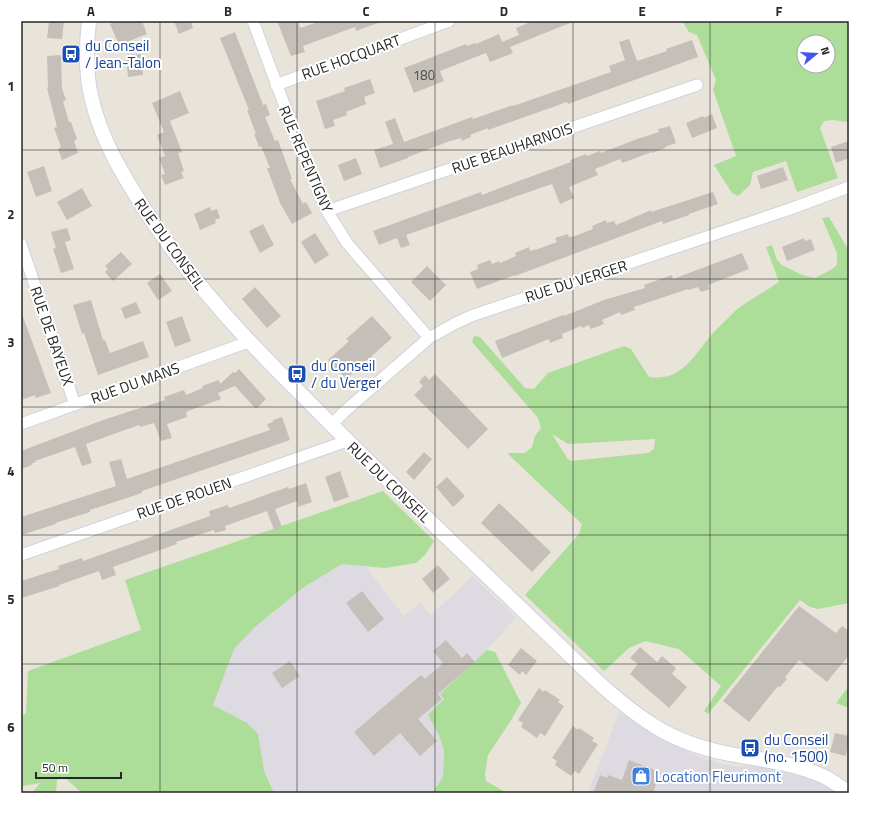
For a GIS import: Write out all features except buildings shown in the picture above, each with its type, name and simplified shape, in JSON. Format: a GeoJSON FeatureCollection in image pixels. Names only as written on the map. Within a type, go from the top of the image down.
{"type":"FeatureCollection","features":[{"type":"Feature","properties":{"kind":"street","name":"RUE DU CONSEIL"},"geometry":{"type":"LineString","coordinates":[[89,21],[86,62],[88,84],[98,120],[116,163],[128,184],[173,251],[207,295],[248,342],[346,441],[574,659],[617,699],[636,714],[680,740],[702,748],[795,767],[824,777],[849,792]]}},
{"type":"Feature","properties":{"kind":"street","name":"RUE REPENTIGNY"},"geometry":{"type":"LineString","coordinates":[[253,21],[312,179],[327,211],[347,243],[429,338]]}},
{"type":"Feature","properties":{"kind":"street","name":"RUE HOCQUART"},"geometry":{"type":"LineString","coordinates":[[276,85],[449,21]]}},
{"type":"Feature","properties":{"kind":"street","name":"RUE BEAUHARNOIS"},"geometry":{"type":"LineString","coordinates":[[327,211],[697,85]]}},
{"type":"Feature","properties":{"kind":"street","name":"RUE DU VERGER"},"geometry":{"type":"LineString","coordinates":[[331,425],[429,338],[471,316],[775,214],[849,187]]}},
{"type":"Feature","properties":{"kind":"street","name":"RUE DE BAYEUX"},"geometry":{"type":"LineString","coordinates":[[21,244],[75,405]]}},
{"type":"Feature","properties":{"kind":"street","name":"RUE DU MANS"},"geometry":{"type":"LineString","coordinates":[[21,424],[248,342]]}},
{"type":"Feature","properties":{"kind":"street","name":"RUE DE ROUEN"},"geometry":{"type":"LineString","coordinates":[[21,555],[346,441]]}},
{"type":"Feature","properties":{"kind":"shaded area"},"geometry":{"type":"Polygon","coordinates":[[[342,564],[366,567],[404,616],[420,603],[431,615],[473,576],[516,618],[477,661],[440,694],[444,699],[428,715],[439,735],[444,751],[443,777],[432,793],[274,793],[264,771],[258,734],[213,705],[234,649],[255,627],[304,587],[342,564]]]}},
{"type":"Feature","properties":{"kind":"shaded area"},"geometry":{"type":"Polygon","coordinates":[[[619,712],[661,739],[695,755],[721,764],[764,767],[788,771],[806,776],[825,785],[837,793],[588,793],[619,712]]]}},
{"type":"Feature","properties":{"kind":"green space"},"geometry":{"type":"Polygon","coordinates":[[[682,21],[849,21],[848,122],[833,120],[824,121],[820,128],[838,178],[797,192],[786,161],[753,172],[750,185],[738,196],[732,193],[714,165],[736,156],[713,90],[716,80],[697,35],[689,32],[682,21]]]}},
{"type":"Feature","properties":{"kind":"green space"},"geometry":{"type":"Polygon","coordinates":[[[829,217],[849,251],[849,603],[818,609],[810,607],[800,600],[708,714],[704,711],[721,686],[679,649],[645,641],[629,648],[604,671],[525,595],[579,534],[582,524],[507,453],[525,453],[532,447],[535,436],[541,428],[538,418],[472,342],[474,336],[480,337],[525,388],[534,389],[548,373],[624,346],[631,349],[649,377],[670,375],[679,371],[686,365],[713,333],[735,311],[779,282],[766,247],[772,245],[777,260],[782,265],[802,275],[815,278],[834,268],[837,264],[837,253],[822,218],[829,217]],[[552,434],[567,458],[571,461],[648,453],[654,449],[655,439],[568,444],[552,434]]]}},
{"type":"Feature","properties":{"kind":"green space"},"geometry":{"type":"Polygon","coordinates":[[[383,491],[434,541],[425,555],[416,563],[385,568],[342,564],[304,587],[255,627],[234,649],[213,705],[247,723],[258,734],[264,771],[274,793],[82,793],[64,777],[57,780],[56,793],[32,793],[40,783],[23,786],[21,784],[21,717],[26,713],[28,671],[141,630],[125,580],[383,491]]]}},
{"type":"Feature","properties":{"kind":"green space"},"geometry":{"type":"Polygon","coordinates":[[[487,650],[495,652],[521,703],[488,755],[485,774],[486,781],[507,793],[432,793],[443,777],[444,751],[439,735],[428,715],[444,699],[440,694],[487,650]]]}},
{"type":"Feature","properties":{"kind":"green space"},"geometry":{"type":"Polygon","coordinates":[[[849,686],[849,708],[836,703],[849,686]]]}},
{"type":"Feature","properties":{"kind":"place","name":"du Conseil / Jean-Talon"},"geometry":{"type":"Point","coordinates":[71,54]}},
{"type":"Feature","properties":{"kind":"place","name":"du Conseil / du Verger"},"geometry":{"type":"Point","coordinates":[297,374]}},
{"type":"Feature","properties":{"kind":"place","name":"du Conseil (no. 1500)"},"geometry":{"type":"Point","coordinates":[750,748]}},
{"type":"Feature","properties":{"kind":"place","name":"Location Fleurimont"},"geometry":{"type":"Point","coordinates":[641,776]}}]}
